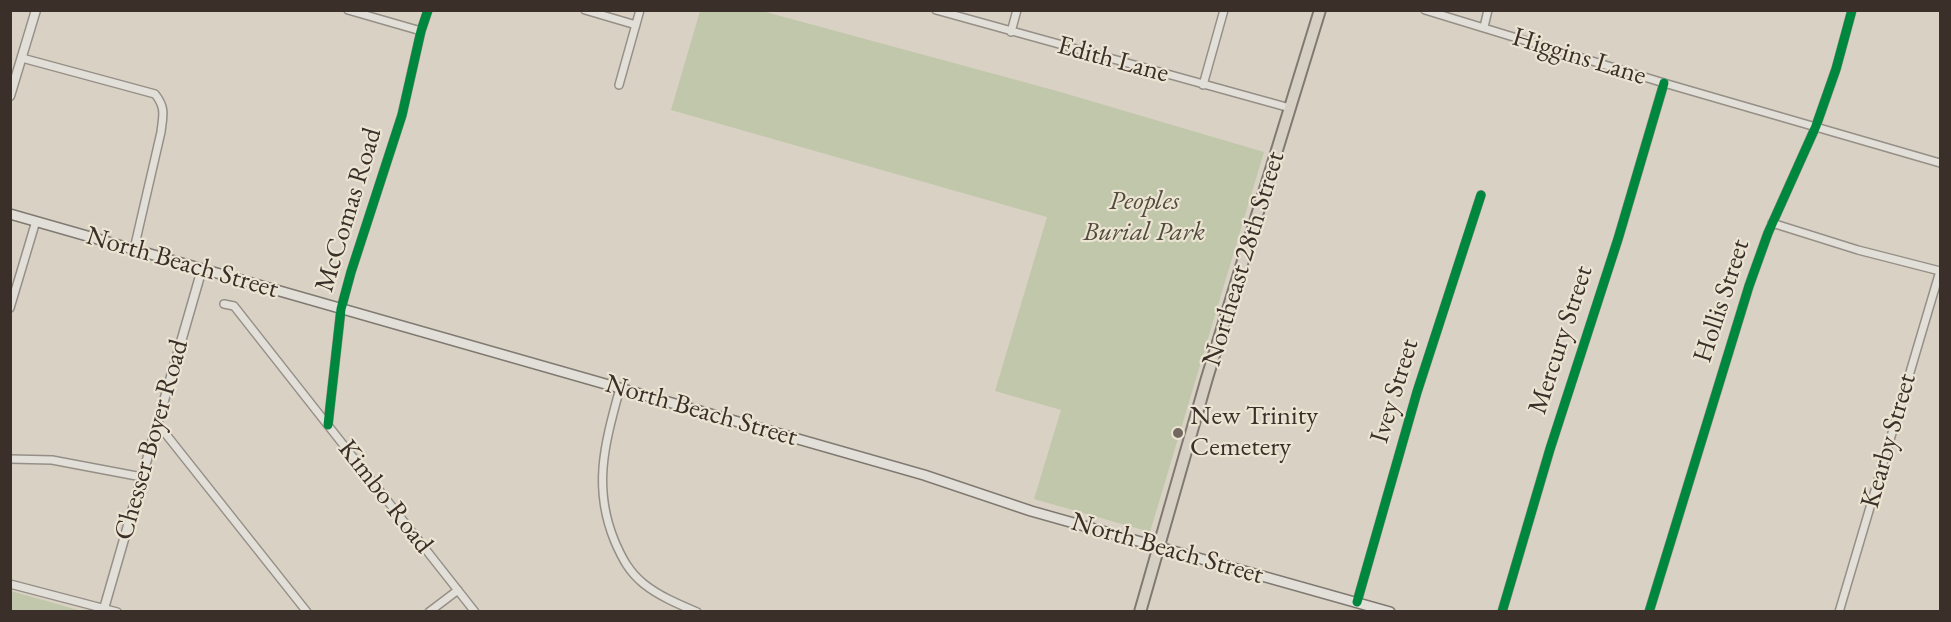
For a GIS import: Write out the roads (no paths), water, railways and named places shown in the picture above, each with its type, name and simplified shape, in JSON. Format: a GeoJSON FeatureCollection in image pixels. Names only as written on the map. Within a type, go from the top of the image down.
{"type":"FeatureCollection","features":[{"type":"Feature","properties":{"kind":"main road","name":"Northeast 28th Street"},"geometry":{"type":"LineString","coordinates":[[1140,612],[1207,378],[1320,10]]}},
{"type":"Feature","properties":{"kind":"main road","name":"North Beach Street"},"geometry":{"type":"LineString","coordinates":[[10,214],[924,475],[1031,512],[1390,612]]}},
{"type":"Feature","properties":{"kind":"street"},"geometry":{"type":"LineString","coordinates":[[10,96],[36,10]]}},
{"type":"Feature","properties":{"kind":"street"},"geometry":{"type":"LineString","coordinates":[[348,10],[421,32]]}},
{"type":"Feature","properties":{"kind":"street","name":"McComas Road"},"geometry":{"type":"LineString","coordinates":[[328,425],[341,309],[402,116],[428,10]]}},
{"type":"Feature","properties":{"kind":"street"},"geometry":{"type":"LineString","coordinates":[[585,10],[636,25]]}},
{"type":"Feature","properties":{"kind":"street"},"geometry":{"type":"LineString","coordinates":[[619,85],[640,10]]}},
{"type":"Feature","properties":{"kind":"street","name":"Edith Lane"},"geometry":{"type":"LineString","coordinates":[[936,10],[1290,108]]}},
{"type":"Feature","properties":{"kind":"street"},"geometry":{"type":"LineString","coordinates":[[1011,32],[1017,10]]}},
{"type":"Feature","properties":{"kind":"street"},"geometry":{"type":"LineString","coordinates":[[1203,85],[1224,10]]}},
{"type":"Feature","properties":{"kind":"street","name":"Higgins Lane"},"geometry":{"type":"LineString","coordinates":[[1425,10],[1664,83],[1941,163]]}},
{"type":"Feature","properties":{"kind":"street"},"geometry":{"type":"LineString","coordinates":[[1484,27],[1488,10]]}},
{"type":"Feature","properties":{"kind":"street","name":"Hollis Street"},"geometry":{"type":"LineString","coordinates":[[1648,612],[1749,286],[1772,223],[1816,126],[1836,69],[1852,10]]}},
{"type":"Feature","properties":{"kind":"street"},"geometry":{"type":"LineString","coordinates":[[22,58],[155,94],[162,104],[164,114],[161,132],[134,249]]}},
{"type":"Feature","properties":{"kind":"street","name":"Mercury Street"},"geometry":{"type":"LineString","coordinates":[[1502,612],[1550,449],[1618,239],[1664,83]]}},
{"type":"Feature","properties":{"kind":"street","name":"Ivey Street"},"geometry":{"type":"LineString","coordinates":[[1357,602],[1418,392],[1481,195]]}},
{"type":"Feature","properties":{"kind":"street"},"geometry":{"type":"LineString","coordinates":[[10,308],[36,221]]}},
{"type":"Feature","properties":{"kind":"street"},"geometry":{"type":"LineString","coordinates":[[1772,223],[1858,250],[1940,271]]}},
{"type":"Feature","properties":{"kind":"street","name":"Chesser Boyer Road"},"geometry":{"type":"LineString","coordinates":[[103,610],[202,269]]}},
{"type":"Feature","properties":{"kind":"street","name":"Kearby Street"},"geometry":{"type":"LineString","coordinates":[[1839,612],[1940,271]]}},
{"type":"Feature","properties":{"kind":"street","name":"Kimbo Road"},"geometry":{"type":"LineString","coordinates":[[224,304],[234,306],[475,612]]}},
{"type":"Feature","properties":{"kind":"street"},"geometry":{"type":"LineString","coordinates":[[620,388],[603,460],[601,483],[610,529],[625,565],[644,584],[674,603],[697,612]]}},
{"type":"Feature","properties":{"kind":"street"},"geometry":{"type":"LineString","coordinates":[[157,423],[308,612]]}},
{"type":"Feature","properties":{"kind":"street"},"geometry":{"type":"LineString","coordinates":[[10,459],[52,460],[142,477]]}},
{"type":"Feature","properties":{"kind":"street"},"geometry":{"type":"LineString","coordinates":[[10,584],[117,612]]}},
{"type":"Feature","properties":{"kind":"street"},"geometry":{"type":"LineString","coordinates":[[429,612],[458,590]]}},
{"type":"Feature","properties":{"kind":"place","name":"New Trinity Cemetery"},"geometry":{"type":"Point","coordinates":[1178,433]}},
{"type":"Feature","properties":{"kind":"park label","name":"Peoples Burial Park"},"geometry":{"type":"Point","coordinates":[1144,218]}}]}
